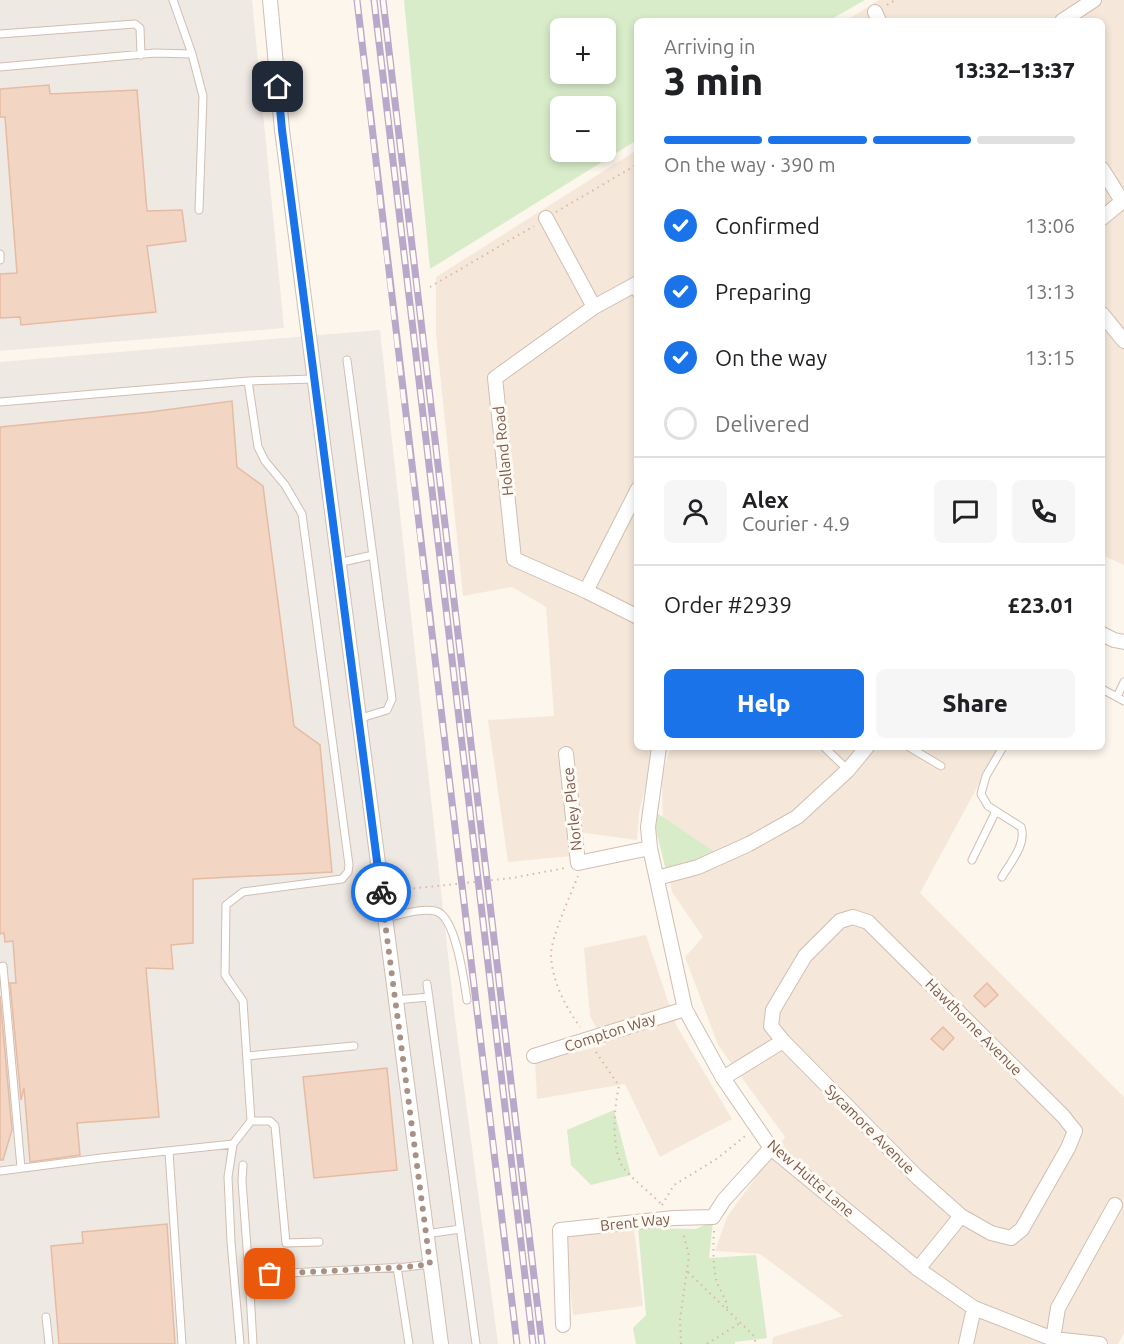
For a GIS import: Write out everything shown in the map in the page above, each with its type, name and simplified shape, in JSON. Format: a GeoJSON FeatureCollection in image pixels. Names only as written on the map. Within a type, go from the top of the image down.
{"type":"FeatureCollection","features":[{"type":"Feature","properties":{"kind":"street"},"geometry":{"type":"LineString","coordinates":[[270,0],[282,130],[441,1344]]}},
{"type":"Feature","properties":{"kind":"street"},"geometry":{"type":"LineString","coordinates":[[1066,18],[1085,2]]}},
{"type":"Feature","properties":{"kind":"street"},"geometry":{"type":"LineString","coordinates":[[1105,174],[1123,201],[1105,216]]}},
{"type":"Feature","properties":{"kind":"street"},"geometry":{"type":"LineString","coordinates":[[546,218],[594,307]]}},
{"type":"Feature","properties":{"kind":"street","name":"Holland Road"},"geometry":{"type":"LineString","coordinates":[[634,288],[594,307],[495,378],[514,559],[634,615]]}},
{"type":"Feature","properties":{"kind":"street"},"geometry":{"type":"LineString","coordinates":[[1105,318],[1124,341]]}},
{"type":"Feature","properties":{"kind":"street"},"geometry":{"type":"LineString","coordinates":[[586,591],[634,497]]}},
{"type":"Feature","properties":{"kind":"street"},"geometry":{"type":"LineString","coordinates":[[1105,636],[1124,642]]}},
{"type":"Feature","properties":{"kind":"street","name":"New Hutte Lane"},"geometry":{"type":"LineString","coordinates":[[660,750],[648,827],[650,848],[685,1009],[723,1078],[771,1148],[918,1269],[974,1308],[1053,1339],[1100,1344]]}},
{"type":"Feature","properties":{"kind":"street"},"geometry":{"type":"LineString","coordinates":[[657,878],[698,867],[749,844],[797,817],[848,770],[865,750]]}},
{"type":"Feature","properties":{"kind":"street","name":"Norley Place"},"geometry":{"type":"LineString","coordinates":[[566,754],[578,863],[650,848]]}},
{"type":"Feature","properties":{"kind":"street","name":"Hawthorne Avenue"},"geometry":{"type":"LineString","coordinates":[[783,1041],[771,1026],[773,1010],[804,956],[840,921],[853,917],[868,922],[1064,1116],[1075,1131],[1068,1148],[1022,1229],[1011,1238],[991,1233],[961,1216]]}},
{"type":"Feature","properties":{"kind":"street","name":"Compton Way"},"geometry":{"type":"LineString","coordinates":[[534,1056],[685,1009]]}},
{"type":"Feature","properties":{"kind":"street"},"geometry":{"type":"LineString","coordinates":[[723,1078],[783,1041]]}},
{"type":"Feature","properties":{"kind":"street","name":"Sycamore Avenue"},"geometry":{"type":"LineString","coordinates":[[783,1041],[917,1178],[961,1216]]}},
{"type":"Feature","properties":{"kind":"street"},"geometry":{"type":"LineString","coordinates":[[713,1216],[724,1200],[771,1148]]}},
{"type":"Feature","properties":{"kind":"street"},"geometry":{"type":"LineString","coordinates":[[1053,1339],[1058,1308],[1115,1205]]}},
{"type":"Feature","properties":{"kind":"street","name":"Brent Way"},"geometry":{"type":"LineString","coordinates":[[563,1324],[561,1230],[713,1216]]}},
{"type":"Feature","properties":{"kind":"street"},"geometry":{"type":"LineString","coordinates":[[918,1269],[961,1216]]}},
{"type":"Feature","properties":{"kind":"street"},"geometry":{"type":"LineString","coordinates":[[966,1344],[974,1308]]}},
{"type":"Feature","properties":{"kind":"lane"},"geometry":{"type":"LineString","coordinates":[[173,0],[192,54],[203,96],[199,210]]}},
{"type":"Feature","properties":{"kind":"lane"},"geometry":{"type":"LineString","coordinates":[[0,34],[135,24],[140,28],[141,55]]}},
{"type":"Feature","properties":{"kind":"lane"},"geometry":{"type":"LineString","coordinates":[[0,67],[141,55],[192,54]]}},
{"type":"Feature","properties":{"kind":"lane"},"geometry":{"type":"LineString","coordinates":[[0,254],[0,260]]}},
{"type":"Feature","properties":{"kind":"lane"},"geometry":{"type":"LineString","coordinates":[[347,360],[392,699],[387,710],[358,719]]}},
{"type":"Feature","properties":{"kind":"lane"},"geometry":{"type":"LineString","coordinates":[[0,402],[248,381],[314,379]]}},
{"type":"Feature","properties":{"kind":"lane"},"geometry":{"type":"LineString","coordinates":[[240,1344],[228,1177],[233,1144],[251,1121],[243,1001],[225,975],[226,905],[243,892],[342,879],[348,872],[349,865],[302,514],[285,485],[265,461],[258,447],[248,381]]}},
{"type":"Feature","properties":{"kind":"lane"},"geometry":{"type":"LineString","coordinates":[[338,563],[373,555]]}},
{"type":"Feature","properties":{"kind":"lane"},"geometry":{"type":"LineString","coordinates":[[1105,691],[1120,699],[1124,682]]}},
{"type":"Feature","properties":{"kind":"lane"},"geometry":{"type":"LineString","coordinates":[[827,750],[848,770]]}},
{"type":"Feature","properties":{"kind":"lane"},"geometry":{"type":"LineString","coordinates":[[914,750],[941,766]]}},
{"type":"Feature","properties":{"kind":"lane"},"geometry":{"type":"LineString","coordinates":[[1002,750],[986,776],[981,794],[988,806],[1021,827],[1023,836],[1002,877]]}},
{"type":"Feature","properties":{"kind":"lane"},"geometry":{"type":"LineString","coordinates":[[972,860],[996,811]]}},
{"type":"Feature","properties":{"kind":"lane"},"geometry":{"type":"LineString","coordinates":[[385,918],[418,911],[435,911],[444,915],[461,963],[467,1000]]}},
{"type":"Feature","properties":{"kind":"lane"},"geometry":{"type":"LineString","coordinates":[[0,967],[3,966],[21,1168]]}},
{"type":"Feature","properties":{"kind":"lane"},"geometry":{"type":"LineString","coordinates":[[427,984],[476,1344]]}},
{"type":"Feature","properties":{"kind":"lane"},"geometry":{"type":"LineString","coordinates":[[395,1000],[429,997]]}},
{"type":"Feature","properties":{"kind":"lane"},"geometry":{"type":"LineString","coordinates":[[247,1056],[354,1046]]}},
{"type":"Feature","properties":{"kind":"lane"},"geometry":{"type":"LineString","coordinates":[[251,1121],[270,1121],[274,1126],[286,1243],[319,1242]]}},
{"type":"Feature","properties":{"kind":"lane"},"geometry":{"type":"LineString","coordinates":[[0,1171],[233,1144]]}},
{"type":"Feature","properties":{"kind":"lane"},"geometry":{"type":"LineString","coordinates":[[169,1152],[182,1344]]}},
{"type":"Feature","properties":{"kind":"lane"},"geometry":{"type":"LineString","coordinates":[[243,1165],[242,1181],[253,1344]]}},
{"type":"Feature","properties":{"kind":"lane"},"geometry":{"type":"LineString","coordinates":[[426,1234],[460,1229]]}},
{"type":"Feature","properties":{"kind":"lane"},"geometry":{"type":"LineString","coordinates":[[249,1275],[430,1264]]}},
{"type":"Feature","properties":{"kind":"lane"},"geometry":{"type":"LineString","coordinates":[[397,1267],[409,1344]]}},
{"type":"Feature","properties":{"kind":"lane"},"geometry":{"type":"LineString","coordinates":[[46,1317],[49,1344]]}},
{"type":"Feature","properties":{"kind":"path"},"geometry":{"type":"LineString","coordinates":[[409,889],[512,878],[578,863],[579,874],[564,909],[551,953],[557,986],[571,1014],[618,1086],[614,1110],[616,1145],[624,1170],[662,1205],[684,1234],[690,1256],[680,1319],[681,1344]]}},
{"type":"Feature","properties":{"kind":"path"},"geometry":{"type":"LineString","coordinates":[[662,1205],[674,1185],[718,1158],[757,1126]]}},
{"type":"Feature","properties":{"kind":"path"},"geometry":{"type":"LineString","coordinates":[[713,1216],[715,1223],[712,1254],[714,1270],[718,1289],[727,1305],[726,1309]]}},
{"type":"Feature","properties":{"kind":"path"},"geometry":{"type":"LineString","coordinates":[[688,1272],[754,1335],[756,1344]]}},
{"type":"Feature","properties":{"kind":"path"},"geometry":{"type":"LineString","coordinates":[[707,1344],[740,1322]]}},
{"type":"Feature","properties":{"kind":"shaded area"},"geometry":{"type":"Polygon","coordinates":[[[0,0],[252,0],[284,328],[0,351],[0,0]]]}},
{"type":"Feature","properties":{"kind":"shaded area"},"geometry":{"type":"Polygon","coordinates":[[[879,0],[1124,0],[1124,565],[1105,556],[1105,18],[850,18],[879,0]]]}},
{"type":"Feature","properties":{"kind":"shaded area"},"geometry":{"type":"Polygon","coordinates":[[[634,152],[634,750],[654,750],[639,813],[637,840],[585,833],[569,839],[571,856],[508,862],[488,720],[554,716],[546,607],[512,587],[463,596],[436,334],[436,277],[634,152]]]}},
{"type":"Feature","properties":{"kind":"shaded area"},"geometry":{"type":"Polygon","coordinates":[[[380,330],[455,1019],[498,1344],[0,1344],[0,362],[380,330]]]}},
{"type":"Feature","properties":{"kind":"shaded area"},"geometry":{"type":"Polygon","coordinates":[[[670,750],[997,750],[920,893],[1124,1097],[1124,1333],[1118,1344],[772,1344],[773,1337],[843,1316],[760,1254],[715,1251],[727,1217],[785,1137],[718,1045],[685,957],[703,937],[672,892],[663,844],[662,774],[670,750]]]}},
{"type":"Feature","properties":{"kind":"shaded area"},"geometry":{"type":"Polygon","coordinates":[[[646,935],[676,1025],[732,1119],[660,1157],[625,1084],[537,1099],[535,1061],[606,1045],[590,1016],[584,948],[646,935]]]}},
{"type":"Feature","properties":{"kind":"shaded area"},"geometry":{"type":"Polygon","coordinates":[[[634,1228],[643,1306],[573,1315],[564,1234],[634,1228]]]}},
{"type":"Feature","properties":{"kind":"green space"},"geometry":{"type":"Polygon","coordinates":[[[404,0],[865,0],[833,18],[634,18],[634,142],[616,153],[616,96],[550,96],[550,162],[602,162],[430,269],[404,0]]]}},
{"type":"Feature","properties":{"kind":"green space"},"geometry":{"type":"Polygon","coordinates":[[[651,809],[722,857],[667,875],[651,809]]]}},
{"type":"Feature","properties":{"kind":"green space"},"geometry":{"type":"Polygon","coordinates":[[[614,1110],[631,1175],[591,1185],[571,1165],[567,1130],[614,1110]]]}},
{"type":"Feature","properties":{"kind":"green space"},"geometry":{"type":"Polygon","coordinates":[[[713,1221],[709,1258],[756,1255],[767,1338],[735,1342],[735,1344],[636,1344],[633,1328],[646,1315],[638,1228],[696,1229],[713,1221]]]}},
{"type":"Feature","properties":{"kind":"building"},"geometry":{"type":"Polygon","coordinates":[[[49,85],[50,94],[137,90],[147,211],[182,210],[186,241],[147,246],[156,312],[21,325],[20,317],[0,318],[0,274],[17,273],[5,117],[0,117],[0,89],[49,85]]]}},
{"type":"Feature","properties":{"kind":"building"},"geometry":{"type":"Polygon","coordinates":[[[232,401],[237,467],[263,486],[294,726],[320,745],[332,872],[193,879],[193,943],[171,945],[173,969],[146,968],[159,1117],[77,1123],[80,1155],[30,1162],[24,1088],[21,1100],[10,983],[16,983],[13,941],[5,942],[4,933],[0,934],[0,427],[232,401]]]}},
{"type":"Feature","properties":{"kind":"building"},"geometry":{"type":"Polygon","coordinates":[[[987,983],[998,995],[985,1007],[974,996],[987,983]]]}},
{"type":"Feature","properties":{"kind":"building"},"geometry":{"type":"Polygon","coordinates":[[[0,996],[12,1130],[3,1160],[0,1160],[0,996]]]}},
{"type":"Feature","properties":{"kind":"building"},"geometry":{"type":"Polygon","coordinates":[[[943,1027],[954,1038],[943,1050],[931,1039],[943,1027]]]}},
{"type":"Feature","properties":{"kind":"building"},"geometry":{"type":"Polygon","coordinates":[[[387,1068],[397,1170],[314,1178],[303,1077],[387,1068]]]}},
{"type":"Feature","properties":{"kind":"building"},"geometry":{"type":"Polygon","coordinates":[[[167,1224],[175,1344],[59,1344],[51,1246],[83,1243],[82,1232],[167,1224]]]}},
{"type":"Feature","properties":{"kind":"railway"},"geometry":{"type":"LineString","coordinates":[[357,0],[517,1344]]}},
{"type":"Feature","properties":{"kind":"railway"},"geometry":{"type":"LineString","coordinates":[[374,0],[533,1344]]}},
{"type":"Feature","properties":{"kind":"railway"},"geometry":{"type":"LineString","coordinates":[[383,0],[542,1344]]}},
{"type":"Feature","properties":{"kind":"way so far"},"geometry":{"type":"LineString","coordinates":[[270,1274],[430,1264],[381,892]]}},
{"type":"Feature","properties":{"kind":"route"},"geometry":{"type":"LineString","coordinates":[[278,87],[329,500],[381,892]]}}]}
